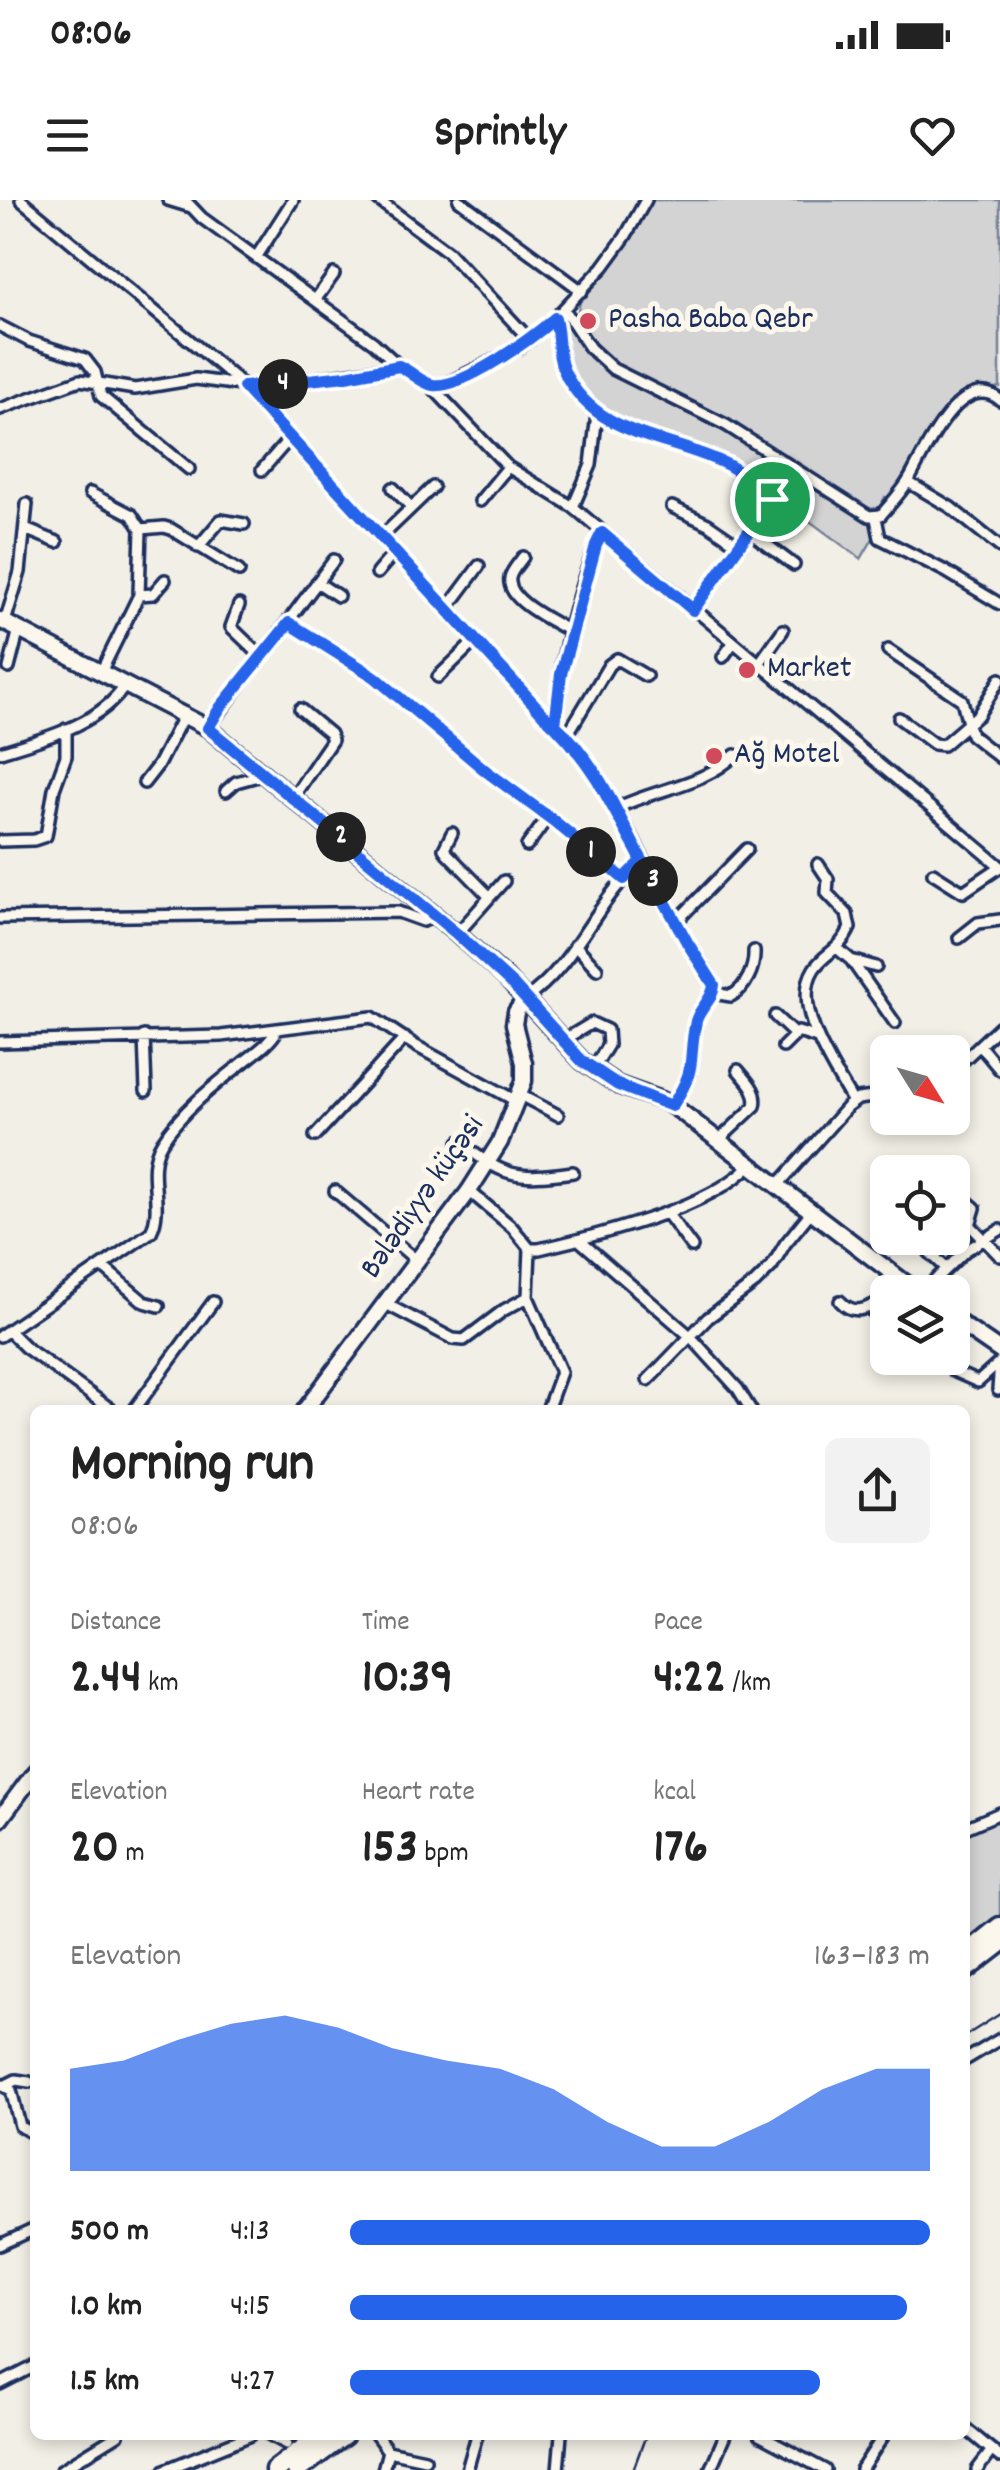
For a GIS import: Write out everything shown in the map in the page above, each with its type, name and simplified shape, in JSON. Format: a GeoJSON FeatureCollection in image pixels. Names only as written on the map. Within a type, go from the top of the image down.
{"type":"FeatureCollection","features":[{"type":"Feature","properties":{"kind":"highway"},"geometry":{"type":"LineString","coordinates":[[970,1950],[1000,1928]]}},
{"type":"Feature","properties":{"kind":"highway"},"geometry":{"type":"LineString","coordinates":[[970,1966],[1000,1943]]}},
{"type":"Feature","properties":{"kind":"highway"},"geometry":{"type":"LineString","coordinates":[[276,2470],[315,2440]]}},
{"type":"Feature","properties":{"kind":"highway"},"geometry":{"type":"LineString","coordinates":[[293,2457],[332,2440]]}},
{"type":"Feature","properties":{"kind":"street"},"geometry":{"type":"LineString","coordinates":[[22,200],[244,387],[475,641],[567,735],[615,809],[710,976],[713,993],[696,1020],[691,1076],[672,1106]]}},
{"type":"Feature","properties":{"kind":"street"},"geometry":{"type":"LineString","coordinates":[[168,200],[188,203],[374,342],[399,366],[430,385],[508,466],[573,507],[1000,866],[963,892],[933,872]]}},
{"type":"Feature","properties":{"kind":"street"},"geometry":{"type":"LineString","coordinates":[[257,256],[292,200]]}},
{"type":"Feature","properties":{"kind":"street"},"geometry":{"type":"LineString","coordinates":[[378,200],[448,252],[530,340]]}},
{"type":"Feature","properties":{"kind":"street"},"geometry":{"type":"LineString","coordinates":[[460,200],[582,290]]}},
{"type":"Feature","properties":{"kind":"street"},"geometry":{"type":"LineString","coordinates":[[430,385],[446,384],[464,376],[530,340],[564,310],[625,237],[644,204],[628,200]]}},
{"type":"Feature","properties":{"kind":"street"},"geometry":{"type":"LineString","coordinates":[[316,299],[334,274]]}},
{"type":"Feature","properties":{"kind":"street"},"geometry":{"type":"LineString","coordinates":[[564,310],[590,348],[613,369],[710,416],[792,470],[876,518]]}},
{"type":"Feature","properties":{"kind":"street"},"geometry":{"type":"LineString","coordinates":[[555,318],[566,375],[597,414],[645,436],[730,466],[772,499]]}},
{"type":"Feature","properties":{"kind":"street"},"geometry":{"type":"LineString","coordinates":[[0,326],[29,341],[84,360],[91,366],[99,392],[107,402],[189,469]]}},
{"type":"Feature","properties":{"kind":"street"},"geometry":{"type":"LineString","coordinates":[[0,409],[67,382],[98,381],[135,389],[196,380],[244,387],[399,366]]}},
{"type":"Feature","properties":{"kind":"street"},"geometry":{"type":"LineString","coordinates":[[876,518],[908,482],[931,436],[954,408],[978,394],[1000,398]]}},
{"type":"Feature","properties":{"kind":"street"},"geometry":{"type":"LineString","coordinates":[[573,507],[591,466],[597,414]]}},
{"type":"Feature","properties":{"kind":"street"},"geometry":{"type":"LineString","coordinates":[[262,470],[290,438]]}},
{"type":"Feature","properties":{"kind":"street"},"geometry":{"type":"LineString","coordinates":[[480,501],[508,466]]}},
{"type":"Feature","properties":{"kind":"street"},"geometry":{"type":"LineString","coordinates":[[693,610],[792,470]]}},
{"type":"Feature","properties":{"kind":"street"},"geometry":{"type":"LineString","coordinates":[[908,482],[950,507],[1000,547]]}},
{"type":"Feature","properties":{"kind":"street"},"geometry":{"type":"LineString","coordinates":[[381,537],[433,487]]}},
{"type":"Feature","properties":{"kind":"street"},"geometry":{"type":"LineString","coordinates":[[393,488],[410,506]]}},
{"type":"Feature","properties":{"kind":"street"},"geometry":{"type":"LineString","coordinates":[[90,493],[132,515],[141,528],[139,595],[101,672]]}},
{"type":"Feature","properties":{"kind":"street"},"geometry":{"type":"LineString","coordinates":[[9,668],[8,624],[20,572],[27,504]]}},
{"type":"Feature","properties":{"kind":"street"},"geometry":{"type":"LineString","coordinates":[[672,508],[708,524],[740,546]]}},
{"type":"Feature","properties":{"kind":"street"},"geometry":{"type":"LineString","coordinates":[[876,518],[880,538],[1000,604]]}},
{"type":"Feature","properties":{"kind":"street"},"geometry":{"type":"LineString","coordinates":[[198,547],[221,520],[244,524]]}},
{"type":"Feature","properties":{"kind":"street"},"geometry":{"type":"LineString","coordinates":[[141,528],[164,527],[239,570]]}},
{"type":"Feature","properties":{"kind":"street"},"geometry":{"type":"LineString","coordinates":[[24,529],[57,542]]}},
{"type":"Feature","properties":{"kind":"street"},"geometry":{"type":"LineString","coordinates":[[750,532],[794,565]]}},
{"type":"Feature","properties":{"kind":"street"},"geometry":{"type":"LineString","coordinates":[[555,725],[571,632],[602,533]]}},
{"type":"Feature","properties":{"kind":"street"},"geometry":{"type":"LineString","coordinates":[[376,573],[396,552]]}},
{"type":"Feature","properties":{"kind":"street"},"geometry":{"type":"LineString","coordinates":[[523,556],[510,576],[514,594],[522,603],[571,632]]}},
{"type":"Feature","properties":{"kind":"street"},"geometry":{"type":"LineString","coordinates":[[208,728],[334,560]]}},
{"type":"Feature","properties":{"kind":"street"},"geometry":{"type":"LineString","coordinates":[[447,610],[479,566]]}},
{"type":"Feature","properties":{"kind":"street"},"geometry":{"type":"LineString","coordinates":[[139,595],[153,594],[165,580]]}},
{"type":"Feature","properties":{"kind":"street"},"geometry":{"type":"LineString","coordinates":[[317,582],[338,596]]}},
{"type":"Feature","properties":{"kind":"street"},"geometry":{"type":"LineString","coordinates":[[239,605],[232,627],[262,657]]}},
{"type":"Feature","properties":{"kind":"street"},"geometry":{"type":"LineString","coordinates":[[289,623],[375,677],[486,771],[624,879]]}},
{"type":"Feature","properties":{"kind":"street"},"geometry":{"type":"LineString","coordinates":[[8,624],[208,728],[457,934],[526,998],[562,1041],[593,1069],[618,1085],[672,1106],[719,1140],[811,1212],[877,1275]]}},
{"type":"Feature","properties":{"kind":"street"},"geometry":{"type":"LineString","coordinates":[[758,665],[783,630]]}},
{"type":"Feature","properties":{"kind":"street"},"geometry":{"type":"LineString","coordinates":[[438,677],[475,641]]}},
{"type":"Feature","properties":{"kind":"street"},"geometry":{"type":"LineString","coordinates":[[724,657],[732,643]]}},
{"type":"Feature","properties":{"kind":"street"},"geometry":{"type":"LineString","coordinates":[[888,650],[962,700],[974,740],[1000,758]]}},
{"type":"Feature","properties":{"kind":"street"},"geometry":{"type":"LineString","coordinates":[[567,735],[617,659],[646,676]]}},
{"type":"Feature","properties":{"kind":"street"},"geometry":{"type":"LineString","coordinates":[[899,718],[938,746],[947,743],[984,708],[1000,679]]}},
{"type":"Feature","properties":{"kind":"street"},"geometry":{"type":"LineString","coordinates":[[0,752],[66,729],[102,709],[126,684]]}},
{"type":"Feature","properties":{"kind":"street"},"geometry":{"type":"LineString","coordinates":[[294,797],[332,740],[300,709]]}},
{"type":"Feature","properties":{"kind":"street"},"geometry":{"type":"LineString","coordinates":[[144,783],[185,713]]}},
{"type":"Feature","properties":{"kind":"street"},"geometry":{"type":"LineString","coordinates":[[0,841],[46,836],[54,789],[66,756],[66,729]]}},
{"type":"Feature","properties":{"kind":"street"},"geometry":{"type":"LineString","coordinates":[[615,809],[710,774],[735,755]]}},
{"type":"Feature","properties":{"kind":"street"},"geometry":{"type":"LineString","coordinates":[[226,791],[236,782],[265,774]]}},
{"type":"Feature","properties":{"kind":"street"},"geometry":{"type":"LineString","coordinates":[[527,846],[548,817]]}},
{"type":"Feature","properties":{"kind":"street"},"geometry":{"type":"LineString","coordinates":[[452,833],[444,848],[447,854],[489,896]]}},
{"type":"Feature","properties":{"kind":"street"},"geometry":{"type":"LineString","coordinates":[[676,922],[747,849]]}},
{"type":"Feature","properties":{"kind":"street"},"geometry":{"type":"LineString","coordinates":[[526,998],[540,988],[642,861]]}},
{"type":"Feature","properties":{"kind":"street"},"geometry":{"type":"LineString","coordinates":[[818,864],[828,879],[827,894],[850,921],[850,928],[838,949],[822,961],[809,980],[808,1001],[818,1038],[853,1102]]}},
{"type":"Feature","properties":{"kind":"street"},"geometry":{"type":"LineString","coordinates":[[457,934],[504,881]]}},
{"type":"Feature","properties":{"kind":"street"},"geometry":{"type":"LineString","coordinates":[[813,897],[827,894]]}},
{"type":"Feature","properties":{"kind":"street"},"geometry":{"type":"LineString","coordinates":[[0,918],[398,912],[424,921],[436,916]]}},
{"type":"Feature","properties":{"kind":"street"},"geometry":{"type":"LineString","coordinates":[[959,938],[978,923],[1000,920]]}},
{"type":"Feature","properties":{"kind":"street"},"geometry":{"type":"LineString","coordinates":[[576,945],[598,969]]}},
{"type":"Feature","properties":{"kind":"street"},"geometry":{"type":"LineString","coordinates":[[838,949],[851,960],[895,1024]]}},
{"type":"Feature","properties":{"kind":"street"},"geometry":{"type":"LineString","coordinates":[[713,993],[731,996],[740,990],[753,969],[754,951]]}},
{"type":"Feature","properties":{"kind":"street"},"geometry":{"type":"LineString","coordinates":[[851,960],[876,967]]}},
{"type":"Feature","properties":{"kind":"street","name":"Bələdiyyə küçəsi"},"geometry":{"type":"LineString","coordinates":[[310,1405],[488,1164],[519,1099],[524,1063],[514,1016],[526,998]]}},
{"type":"Feature","properties":{"kind":"street"},"geometry":{"type":"LineString","coordinates":[[775,1016],[794,1034]]}},
{"type":"Feature","properties":{"kind":"street"},"geometry":{"type":"LineString","coordinates":[[0,1042],[220,1036],[372,1017],[519,1099],[558,1115]]}},
{"type":"Feature","properties":{"kind":"street"},"geometry":{"type":"LineString","coordinates":[[562,1041],[592,1023],[607,1030],[608,1046],[593,1069]]}},
{"type":"Feature","properties":{"kind":"street"},"geometry":{"type":"LineString","coordinates":[[970,1056],[1000,1026]]}},
{"type":"Feature","properties":{"kind":"street"},"geometry":{"type":"LineString","coordinates":[[105,1405],[4,1334],[146,1237],[155,1226],[155,1156],[169,1133],[215,1085],[269,1042],[278,1029]]}},
{"type":"Feature","properties":{"kind":"street"},"geometry":{"type":"LineString","coordinates":[[783,1047],[798,1032],[818,1038]]}},
{"type":"Feature","properties":{"kind":"street"},"geometry":{"type":"LineString","coordinates":[[144,1036],[146,1090]]}},
{"type":"Feature","properties":{"kind":"street"},"geometry":{"type":"LineString","coordinates":[[314,1136],[404,1038]]}},
{"type":"Feature","properties":{"kind":"street"},"geometry":{"type":"LineString","coordinates":[[981,1047],[1000,1070]]}},
{"type":"Feature","properties":{"kind":"street"},"geometry":{"type":"LineString","coordinates":[[719,1140],[756,1106],[752,1086],[738,1070]]}},
{"type":"Feature","properties":{"kind":"street"},"geometry":{"type":"LineString","coordinates":[[777,1186],[853,1102],[870,1099]]}},
{"type":"Feature","properties":{"kind":"street"},"geometry":{"type":"LineString","coordinates":[[459,1142],[488,1164],[520,1177],[572,1172]]}},
{"type":"Feature","properties":{"kind":"street"},"geometry":{"type":"LineString","coordinates":[[530,1249],[579,1240],[667,1214],[736,1180],[750,1165]]}},
{"type":"Feature","properties":{"kind":"street"},"geometry":{"type":"LineString","coordinates":[[335,1191],[416,1260]]}},
{"type":"Feature","properties":{"kind":"street"},"geometry":{"type":"LineString","coordinates":[[469,1191],[530,1249],[528,1298],[561,1372],[549,1405]]}},
{"type":"Feature","properties":{"kind":"street"},"geometry":{"type":"LineString","coordinates":[[648,1380],[690,1336],[772,1266],[811,1212]]}},
{"type":"Feature","properties":{"kind":"street"},"geometry":{"type":"LineString","coordinates":[[667,1214],[692,1247]]}},
{"type":"Feature","properties":{"kind":"street"},"geometry":{"type":"LineString","coordinates":[[970,1225],[1000,1256]]}},
{"type":"Feature","properties":{"kind":"street"},"geometry":{"type":"LineString","coordinates":[[938,1275],[1000,1230]]}},
{"type":"Feature","properties":{"kind":"street"},"geometry":{"type":"LineString","coordinates":[[579,1240],[690,1336],[748,1405]]}},
{"type":"Feature","properties":{"kind":"street"},"geometry":{"type":"LineString","coordinates":[[932,1255],[946,1267]]}},
{"type":"Feature","properties":{"kind":"street"},"geometry":{"type":"LineString","coordinates":[[102,1267],[144,1302],[159,1306]]}},
{"type":"Feature","properties":{"kind":"street"},"geometry":{"type":"LineString","coordinates":[[384,1303],[452,1339],[464,1340],[504,1310],[528,1298]]}},
{"type":"Feature","properties":{"kind":"street"},"geometry":{"type":"LineString","coordinates":[[840,1301],[849,1311],[870,1306]]}},
{"type":"Feature","properties":{"kind":"street"},"geometry":{"type":"LineString","coordinates":[[138,1405],[213,1302]]}},
{"type":"Feature","properties":{"kind":"street"},"geometry":{"type":"LineString","coordinates":[[970,1333],[1000,1359]]}},
{"type":"Feature","properties":{"kind":"street"},"geometry":{"type":"LineString","coordinates":[[962,1375],[978,1382],[1000,1359]]}},
{"type":"Feature","properties":{"kind":"street"},"geometry":{"type":"LineString","coordinates":[[998,1390],[1000,1359]]}},
{"type":"Feature","properties":{"kind":"street"},"geometry":{"type":"LineString","coordinates":[[0,1819],[30,1779]]}},
{"type":"Feature","properties":{"kind":"street"},"geometry":{"type":"LineString","coordinates":[[970,1826],[1000,1812]]}},
{"type":"Feature","properties":{"kind":"street"},"geometry":{"type":"LineString","coordinates":[[970,2057],[1000,2039]]}},
{"type":"Feature","properties":{"kind":"street"},"geometry":{"type":"LineString","coordinates":[[3,2085],[16,2080],[29,2082]]}},
{"type":"Feature","properties":{"kind":"street"},"geometry":{"type":"LineString","coordinates":[[3,2085],[11,2090],[20,2126],[30,2132]]}},
{"type":"Feature","properties":{"kind":"street"},"geometry":{"type":"LineString","coordinates":[[0,2245],[30,2231]]}},
{"type":"Feature","properties":{"kind":"street"},"geometry":{"type":"LineString","coordinates":[[0,2384],[30,2369]]}},
{"type":"Feature","properties":{"kind":"street"},"geometry":{"type":"LineString","coordinates":[[970,2432],[996,2454],[977,2470]]}},
{"type":"Feature","properties":{"kind":"street"},"geometry":{"type":"LineString","coordinates":[[61,2470],[110,2440]]}},
{"type":"Feature","properties":{"kind":"street"},"geometry":{"type":"LineString","coordinates":[[165,2470],[238,2440]]}},
{"type":"Feature","properties":{"kind":"street"},"geometry":{"type":"LineString","coordinates":[[380,2440],[388,2450],[425,2459]]}},
{"type":"Feature","properties":{"kind":"street"},"geometry":{"type":"LineString","coordinates":[[467,2470],[476,2440]]}},
{"type":"Feature","properties":{"kind":"street"},"geometry":{"type":"LineString","coordinates":[[558,2470],[561,2440]]}},
{"type":"Feature","properties":{"kind":"street"},"geometry":{"type":"LineString","coordinates":[[710,2470],[723,2440]]}},
{"type":"Feature","properties":{"kind":"street"},"geometry":{"type":"LineString","coordinates":[[768,2440],[825,2470]]}},
{"type":"Feature","properties":{"kind":"street"},"geometry":{"type":"LineString","coordinates":[[861,2470],[881,2440]]}},
{"type":"Feature","properties":{"kind":"street"},"geometry":{"type":"LineString","coordinates":[[383,2470],[388,2450]]}},
{"type":"Feature","properties":{"kind":"shaded area"},"geometry":{"type":"Polygon","coordinates":[[[649,200],[1000,200],[1000,387],[967,394],[942,414],[889,498],[885,497],[871,525],[874,537],[861,559],[792,508],[811,479],[789,462],[769,489],[730,464],[621,420],[598,405],[580,386],[567,361],[562,330],[577,316],[581,297],[635,232],[649,200]]]}},
{"type":"Feature","properties":{"kind":"shaded area"},"geometry":{"type":"Polygon","coordinates":[[[1000,1817],[1000,1919],[970,1942],[970,1831],[1000,1817]]]}},
{"type":"Feature","properties":{"kind":"railway"},"geometry":{"type":"LineString","coordinates":[[970,2033],[1000,2014]]}},
{"type":"Feature","properties":{"kind":"railway"},"geometry":{"type":"LineString","coordinates":[[633,2470],[644,2440]]}},
{"type":"Feature","properties":{"kind":"place","name":"Pasha Baba Qebr"},"geometry":{"type":"Point","coordinates":[588,321]}},
{"type":"Feature","properties":{"kind":"place","name":"Market"},"geometry":{"type":"Point","coordinates":[747,670]}},
{"type":"Feature","properties":{"kind":"place","name":"Ağ Motel"},"geometry":{"type":"Point","coordinates":[714,756]}},
{"type":"Feature","properties":{"kind":"route"},"geometry":{"type":"LineString","coordinates":[[772,499],[693,610],[602,533],[596,545],[561,674],[555,725],[567,735],[598,780],[642,861],[624,879],[486,771],[375,677],[289,623],[208,728],[457,934],[514,986],[582,1061],[604,1078],[672,1106],[691,1076],[696,1020],[714,985],[598,780],[590,767],[567,735],[555,725],[543,714],[244,387],[399,366],[430,385],[446,384],[502,357],[555,318],[562,366],[597,414],[645,436],[730,466],[772,499]]}}]}
